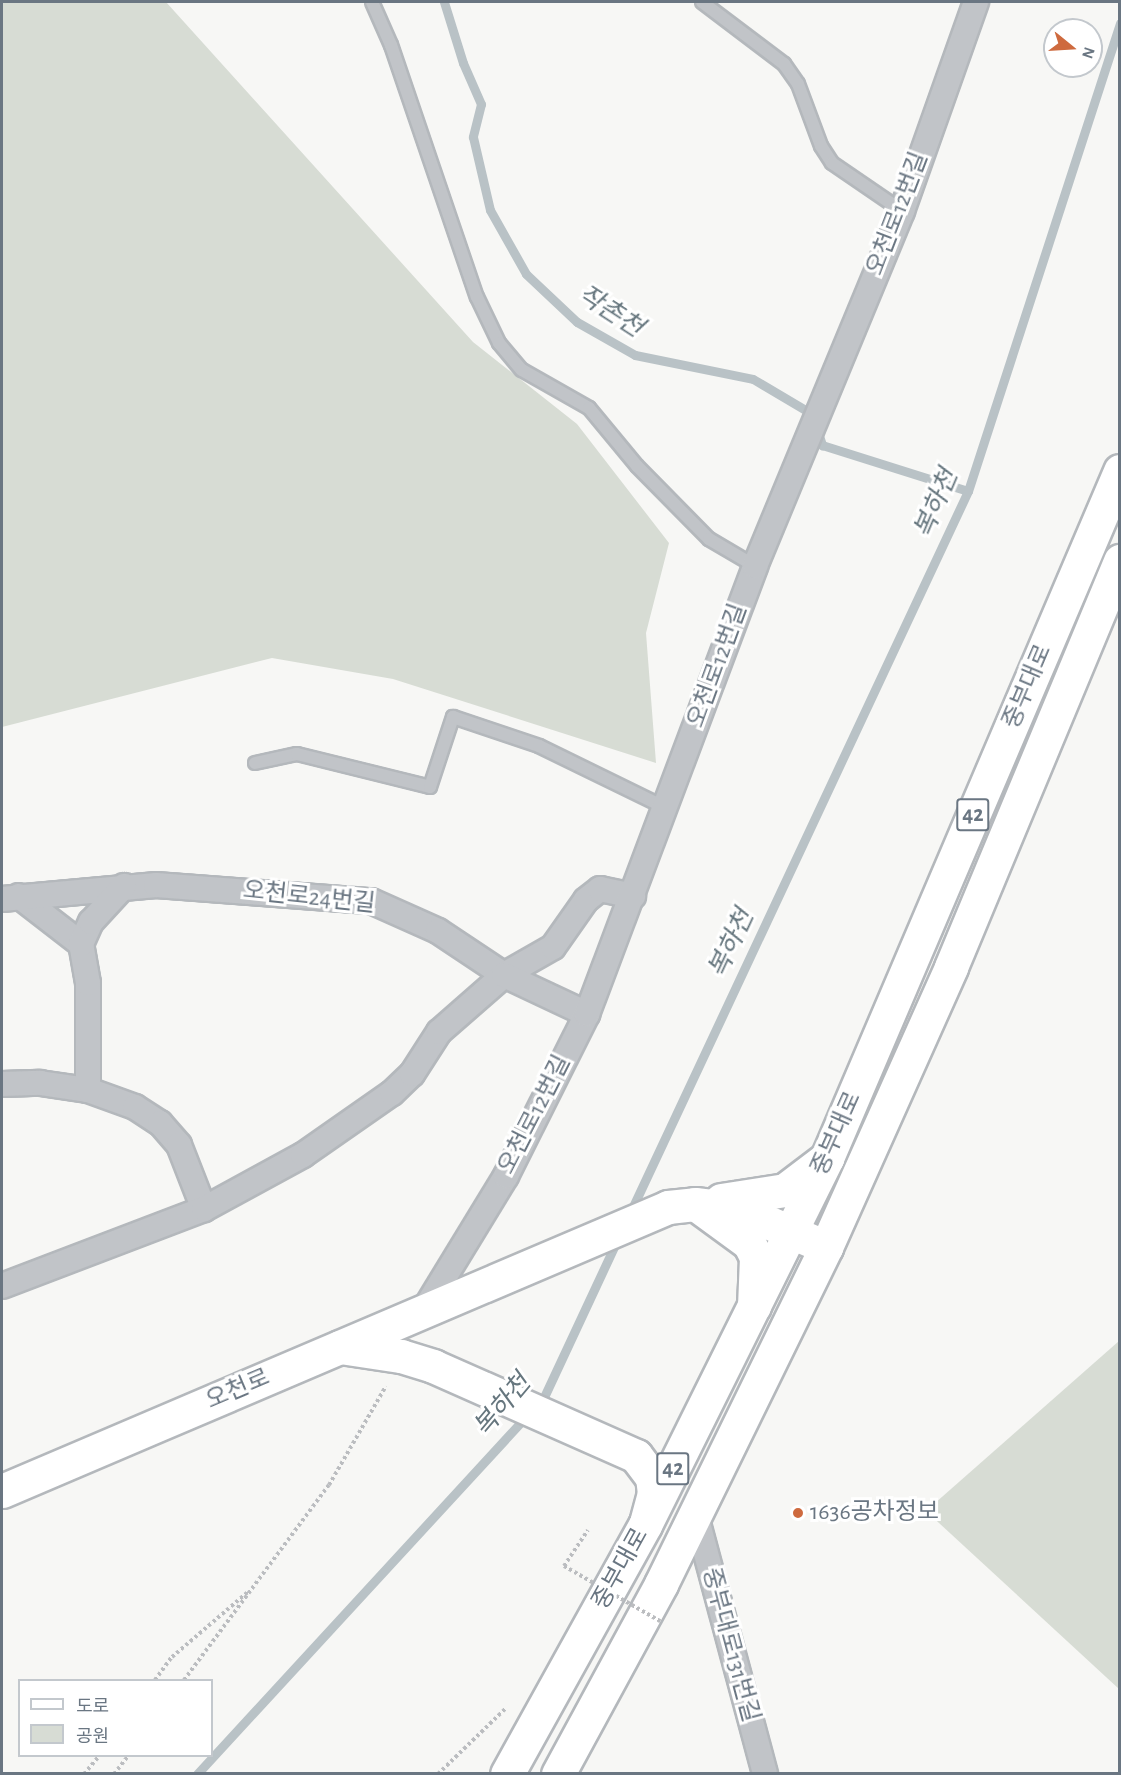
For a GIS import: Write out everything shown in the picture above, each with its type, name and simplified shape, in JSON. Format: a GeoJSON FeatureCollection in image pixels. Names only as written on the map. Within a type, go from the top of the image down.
{"type":"FeatureCollection","features":[{"type":"Feature","properties":{"kind":"main road","name":"중부대로"},"geometry":{"type":"LineString","coordinates":[[507,1773],[645,1525],[793,1231],[827,1158],[1119,471]]}},
{"type":"Feature","properties":{"kind":"main road","name":"중부대로"},"geometry":{"type":"LineString","coordinates":[[558,1773],[696,1516],[826,1247],[951,967],[1119,561]]}},
{"type":"Feature","properties":{"kind":"main road"},"geometry":{"type":"LineString","coordinates":[[754,1308],[760,1217],[827,1158]]}},
{"type":"Feature","properties":{"kind":"main road","name":"오천로"},"geometry":{"type":"LineString","coordinates":[[2,1491],[423,1312],[473,1288],[646,1214],[695,1204],[716,1204],[760,1217]]}},
{"type":"Feature","properties":{"kind":"main road"},"geometry":{"type":"LineString","coordinates":[[760,1217],[826,1247]]}},
{"type":"Feature","properties":{"kind":"main road"},"geometry":{"type":"LineString","coordinates":[[340,1347],[401,1356],[433,1366],[636,1456],[652,1477],[653,1485],[645,1525]]}},
{"type":"Feature","properties":{"kind":"street","name":"오천로12번길"},"geometry":{"type":"LineString","coordinates":[[423,1312],[506,1176],[586,1014],[633,896],[755,566],[902,211],[976,2]]}},
{"type":"Feature","properties":{"kind":"street","name":"오천로24번길"},"geometry":{"type":"LineString","coordinates":[[10,897],[156,885],[371,901],[438,931],[504,975],[586,1014]]}},
{"type":"Feature","properties":{"kind":"street"},"geometry":{"type":"LineString","coordinates":[[88,1090],[88,983],[81,944],[91,922],[124,886]]}},
{"type":"Feature","properties":{"kind":"street"},"geometry":{"type":"LineString","coordinates":[[2,1286],[204,1209],[303,1155],[392,1093],[412,1074],[439,1032],[504,975],[553,947],[585,900],[600,889],[633,896]]}},
{"type":"Feature","properties":{"kind":"street"},"geometry":{"type":"LineString","coordinates":[[10,897],[81,944]]}},
{"type":"Feature","properties":{"kind":"street"},"geometry":{"type":"LineString","coordinates":[[2,1084],[40,1083],[88,1090],[135,1107],[160,1123],[179,1144],[204,1209]]}},
{"type":"Feature","properties":{"kind":"street","name":"중부대로131번길"},"geometry":{"type":"LineString","coordinates":[[696,1516],[765,1773]]}},
{"type":"Feature","properties":{"kind":"lane"},"geometry":{"type":"LineString","coordinates":[[372,2],[391,45],[477,297],[499,343],[522,370],[588,408],[637,466],[709,539],[755,566]]}},
{"type":"Feature","properties":{"kind":"lane"},"geometry":{"type":"LineString","coordinates":[[702,2],[784,64],[798,84],[821,146],[832,163],[902,211]]}},
{"type":"Feature","properties":{"kind":"lane"},"geometry":{"type":"LineString","coordinates":[[255,763],[297,754],[430,787],[453,717],[539,746],[666,808]]}},
{"type":"Feature","properties":{"kind":"path"},"geometry":{"type":"LineString","coordinates":[[185,1679],[255,1586],[340,1466],[401,1356]]}},
{"type":"Feature","properties":{"kind":"path"},"geometry":{"type":"LineString","coordinates":[[588,1530],[564,1566],[660,1621]]}},
{"type":"Feature","properties":{"kind":"path"},"geometry":{"type":"LineString","coordinates":[[156,1679],[172,1657],[255,1586]]}},
{"type":"Feature","properties":{"kind":"path"},"geometry":{"type":"LineString","coordinates":[[439,1773],[514,1700]]}},
{"type":"Feature","properties":{"kind":"path"},"geometry":{"type":"LineString","coordinates":[[84,1773],[97,1757]]}},
{"type":"Feature","properties":{"kind":"path"},"geometry":{"type":"LineString","coordinates":[[114,1773],[126,1757]]}},
{"type":"Feature","properties":{"kind":"green space"},"geometry":{"type":"Polygon","coordinates":[[[2,2],[166,2],[473,342],[577,424],[669,543],[646,633],[656,763],[393,679],[272,658],[2,727],[2,2]]]}},
{"type":"Feature","properties":{"kind":"green space"},"geometry":{"type":"Polygon","coordinates":[[[1119,1341],[1119,1689],[926,1511],[1119,1341]]]}},
{"type":"Feature","properties":{"kind":"waterway","name":"작촌천"},"geometry":{"type":"LineString","coordinates":[[444,2],[463,63],[481,104],[473,137],[490,210],[526,274],[577,322],[635,355],[753,379],[812,414],[822,445],[968,491]]}},
{"type":"Feature","properties":{"kind":"waterway","name":"복하천"},"geometry":{"type":"LineString","coordinates":[[629,1215],[968,491],[1120,23]]}},
{"type":"Feature","properties":{"kind":"waterway","name":"복하천"},"geometry":{"type":"LineString","coordinates":[[213,1757],[544,1397],[618,1238]]}},
{"type":"Feature","properties":{"kind":"waterway","name":"복하천"},"geometry":{"type":"LineString","coordinates":[[197,1774],[213,1757]]}},
{"type":"Feature","properties":{"kind":"place","name":"1636공차정보"},"geometry":{"type":"Point","coordinates":[798,1513]}}]}
